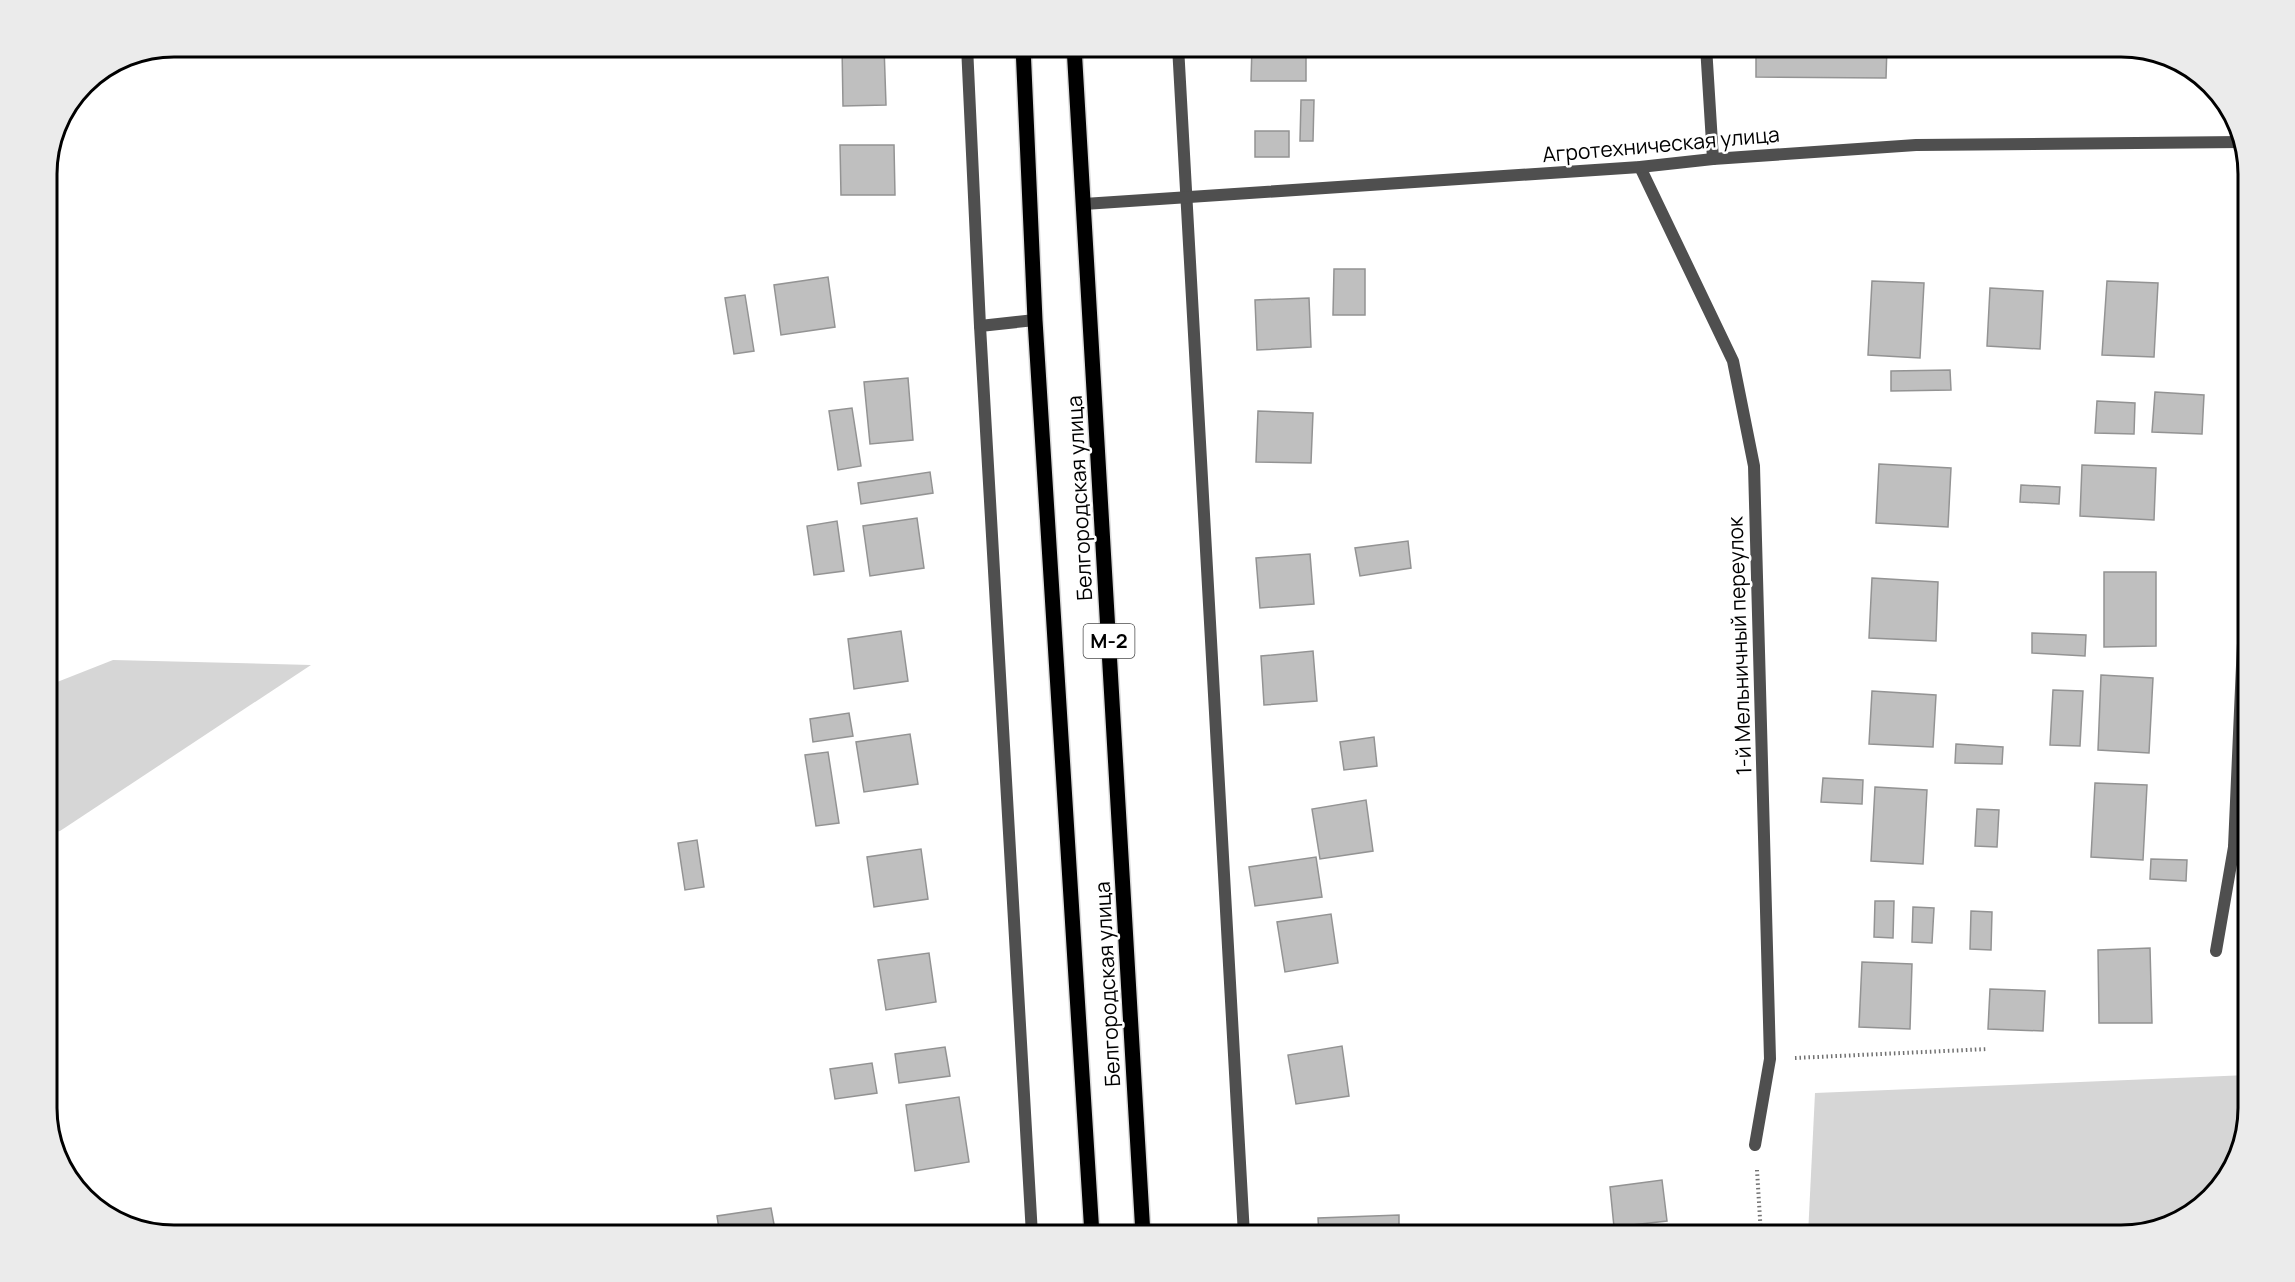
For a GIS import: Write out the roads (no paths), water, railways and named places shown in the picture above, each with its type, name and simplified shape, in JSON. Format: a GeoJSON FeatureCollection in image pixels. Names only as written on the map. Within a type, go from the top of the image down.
{"type":"FeatureCollection","features":[{"type":"Feature","properties":{"kind":"main road","name":"Белгородская улица"},"geometry":{"type":"LineString","coordinates":[[1023,57],[1035,320],[1091,1225]]}},
{"type":"Feature","properties":{"kind":"main road","name":"Белгородская улица"},"geometry":{"type":"LineString","coordinates":[[1075,57],[1142,1225]]}},
{"type":"Feature","properties":{"kind":"street"},"geometry":{"type":"LineString","coordinates":[[968,57],[980,326],[1031,1225]]}},
{"type":"Feature","properties":{"kind":"street"},"geometry":{"type":"LineString","coordinates":[[1179,57],[1243,1225]]}},
{"type":"Feature","properties":{"kind":"street"},"geometry":{"type":"LineString","coordinates":[[1707,57],[1713,159]]}},
{"type":"Feature","properties":{"kind":"street","name":"Агротехническая улица"},"geometry":{"type":"LineString","coordinates":[[1084,204],[1640,167],[1713,159],[1916,145],[2234,142]]}},
{"type":"Feature","properties":{"kind":"street","name":"1-й Мельничный переулок"},"geometry":{"type":"LineString","coordinates":[[1640,167],[1732,361],[1754,466],[1770,1059],[1755,1145]]}},
{"type":"Feature","properties":{"kind":"street"},"geometry":{"type":"LineString","coordinates":[[980,326],[1035,320]]}},
{"type":"Feature","properties":{"kind":"street"},"geometry":{"type":"LineString","coordinates":[[2216,951],[2234,847],[2238,756]]}},
{"type":"Feature","properties":{"kind":"street"},"geometry":{"type":"LineString","coordinates":[[2234,847],[2238,845]]}}]}
